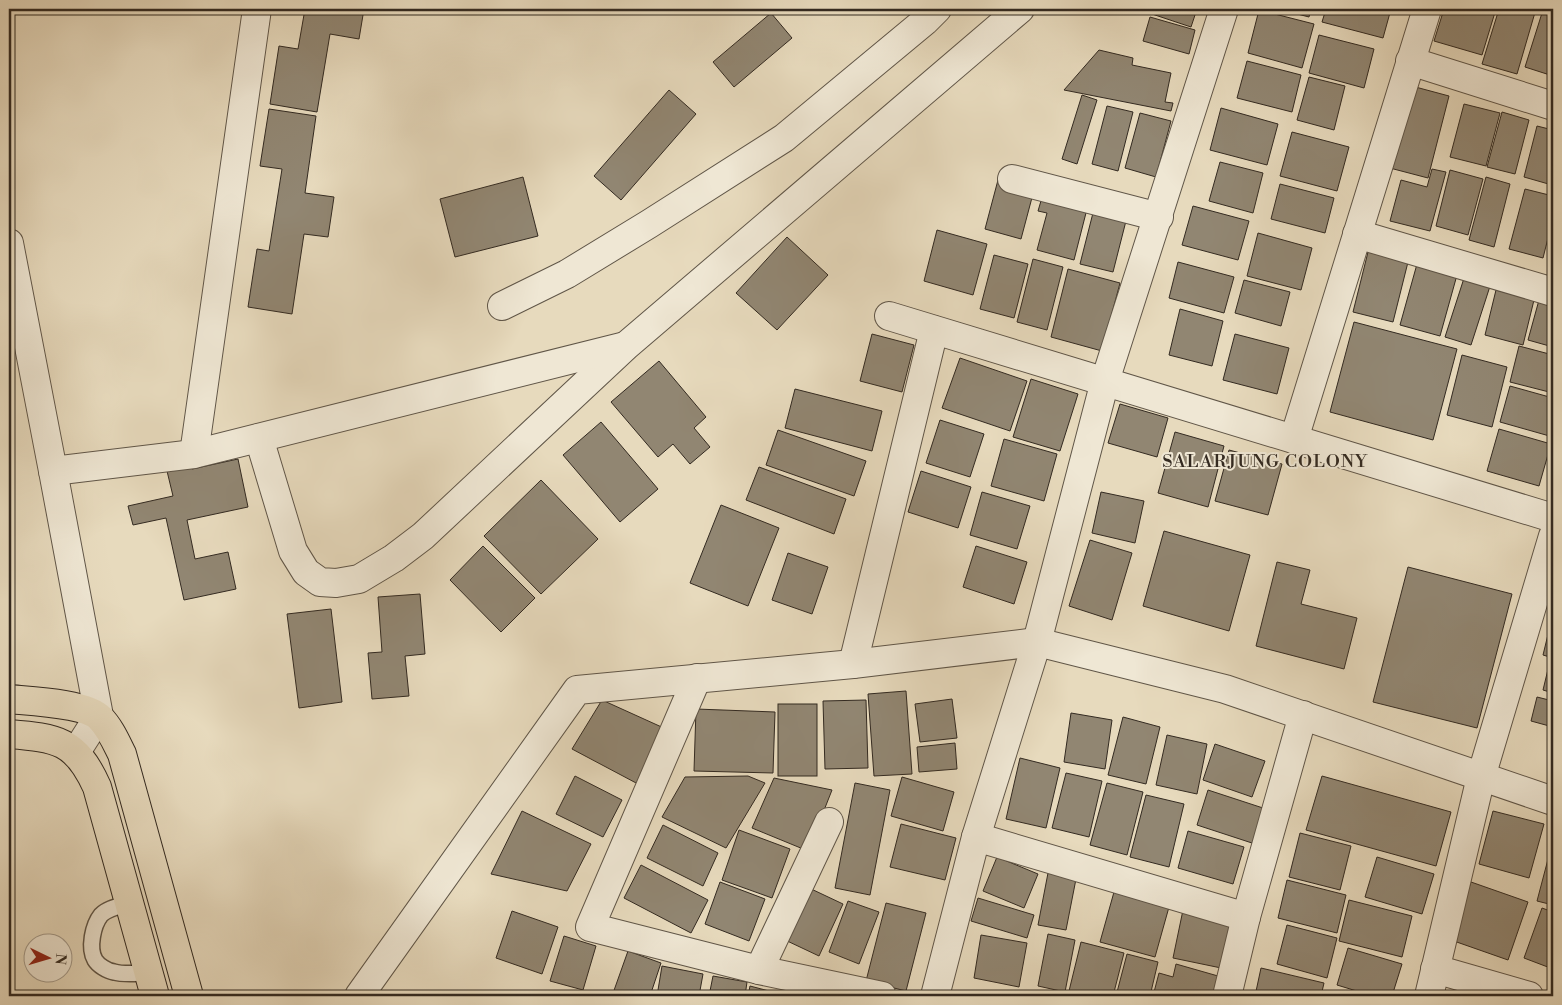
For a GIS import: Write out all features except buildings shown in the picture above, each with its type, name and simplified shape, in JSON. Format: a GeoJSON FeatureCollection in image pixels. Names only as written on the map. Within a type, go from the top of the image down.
{"type":"FeatureCollection","features":[{"type":"Feature","properties":{"kind":"highway"},"geometry":{"type":"LineString","coordinates":[[9,699],[80,708],[99,716],[111,732],[122,754],[189,996]]}},
{"type":"Feature","properties":{"kind":"highway"},"geometry":{"type":"LineString","coordinates":[[9,734],[44,737],[58,742],[76,752],[90,771],[97,787],[152,985]]}},
{"type":"Feature","properties":{"kind":"street"},"geometry":{"type":"LineString","coordinates":[[194,454],[257,9]]}},
{"type":"Feature","properties":{"kind":"street"},"geometry":{"type":"LineString","coordinates":[[502,306],[567,274],[784,138],[937,9]]}},
{"type":"Feature","properties":{"kind":"street"},"geometry":{"type":"LineString","coordinates":[[259,438],[293,551],[306,572],[320,582],[336,583],[359,579],[394,558],[423,536],[627,345],[1020,9]]}},
{"type":"Feature","properties":{"kind":"street"},"geometry":{"type":"LineString","coordinates":[[935,996],[976,837],[1037,642],[1105,381],[1224,9]]}},
{"type":"Feature","properties":{"kind":"street"},"geometry":{"type":"LineString","coordinates":[[1294,439],[1427,9]]}},
{"type":"Feature","properties":{"kind":"street"},"geometry":{"type":"LineString","coordinates":[[1410,61],[1553,106]]}},
{"type":"Feature","properties":{"kind":"street"},"geometry":{"type":"LineString","coordinates":[[1012,179],[1159,217]]}},
{"type":"Feature","properties":{"kind":"street"},"geometry":{"type":"LineString","coordinates":[[1357,234],[1553,292]]}},
{"type":"Feature","properties":{"kind":"street"},"geometry":{"type":"LineString","coordinates":[[9,243],[54,471],[99,716],[76,752]]}},
{"type":"Feature","properties":{"kind":"street"},"geometry":{"type":"LineString","coordinates":[[889,316],[1553,518]]}},
{"type":"Feature","properties":{"kind":"street"},"geometry":{"type":"LineString","coordinates":[[853,664],[934,330]]}},
{"type":"Feature","properties":{"kind":"street"},"geometry":{"type":"LineString","coordinates":[[54,471],[194,454],[627,345]]}},
{"type":"Feature","properties":{"kind":"street"},"geometry":{"type":"LineString","coordinates":[[1429,996],[1481,777],[1553,536]]}},
{"type":"Feature","properties":{"kind":"street"},"geometry":{"type":"LineString","coordinates":[[359,996],[577,690],[853,664],[1037,642],[1224,689],[1553,801]]}},
{"type":"Feature","properties":{"kind":"street"},"geometry":{"type":"LineString","coordinates":[[697,678],[590,927],[758,970],[882,996]]}},
{"type":"Feature","properties":{"kind":"street"},"geometry":{"type":"LineString","coordinates":[[1227,996],[1246,917],[1304,715]]}},
{"type":"Feature","properties":{"kind":"street"},"geometry":{"type":"LineString","coordinates":[[758,970],[829,822]]}},
{"type":"Feature","properties":{"kind":"street"},"geometry":{"type":"LineString","coordinates":[[976,837],[1246,917]]}},
{"type":"Feature","properties":{"kind":"street"},"geometry":{"type":"LineString","coordinates":[[1435,969],[1529,996]]}},
{"type":"Feature","properties":{"kind":"lane"},"geometry":{"type":"LineString","coordinates":[[129,903],[108,910],[100,916],[93,935],[92,950],[95,959],[102,967],[152,985]]}},
{"type":"Feature","properties":{"kind":"district","name":"SALARJUNG COLONY"},"geometry":{"type":"Point","coordinates":[1265,461]}}]}
